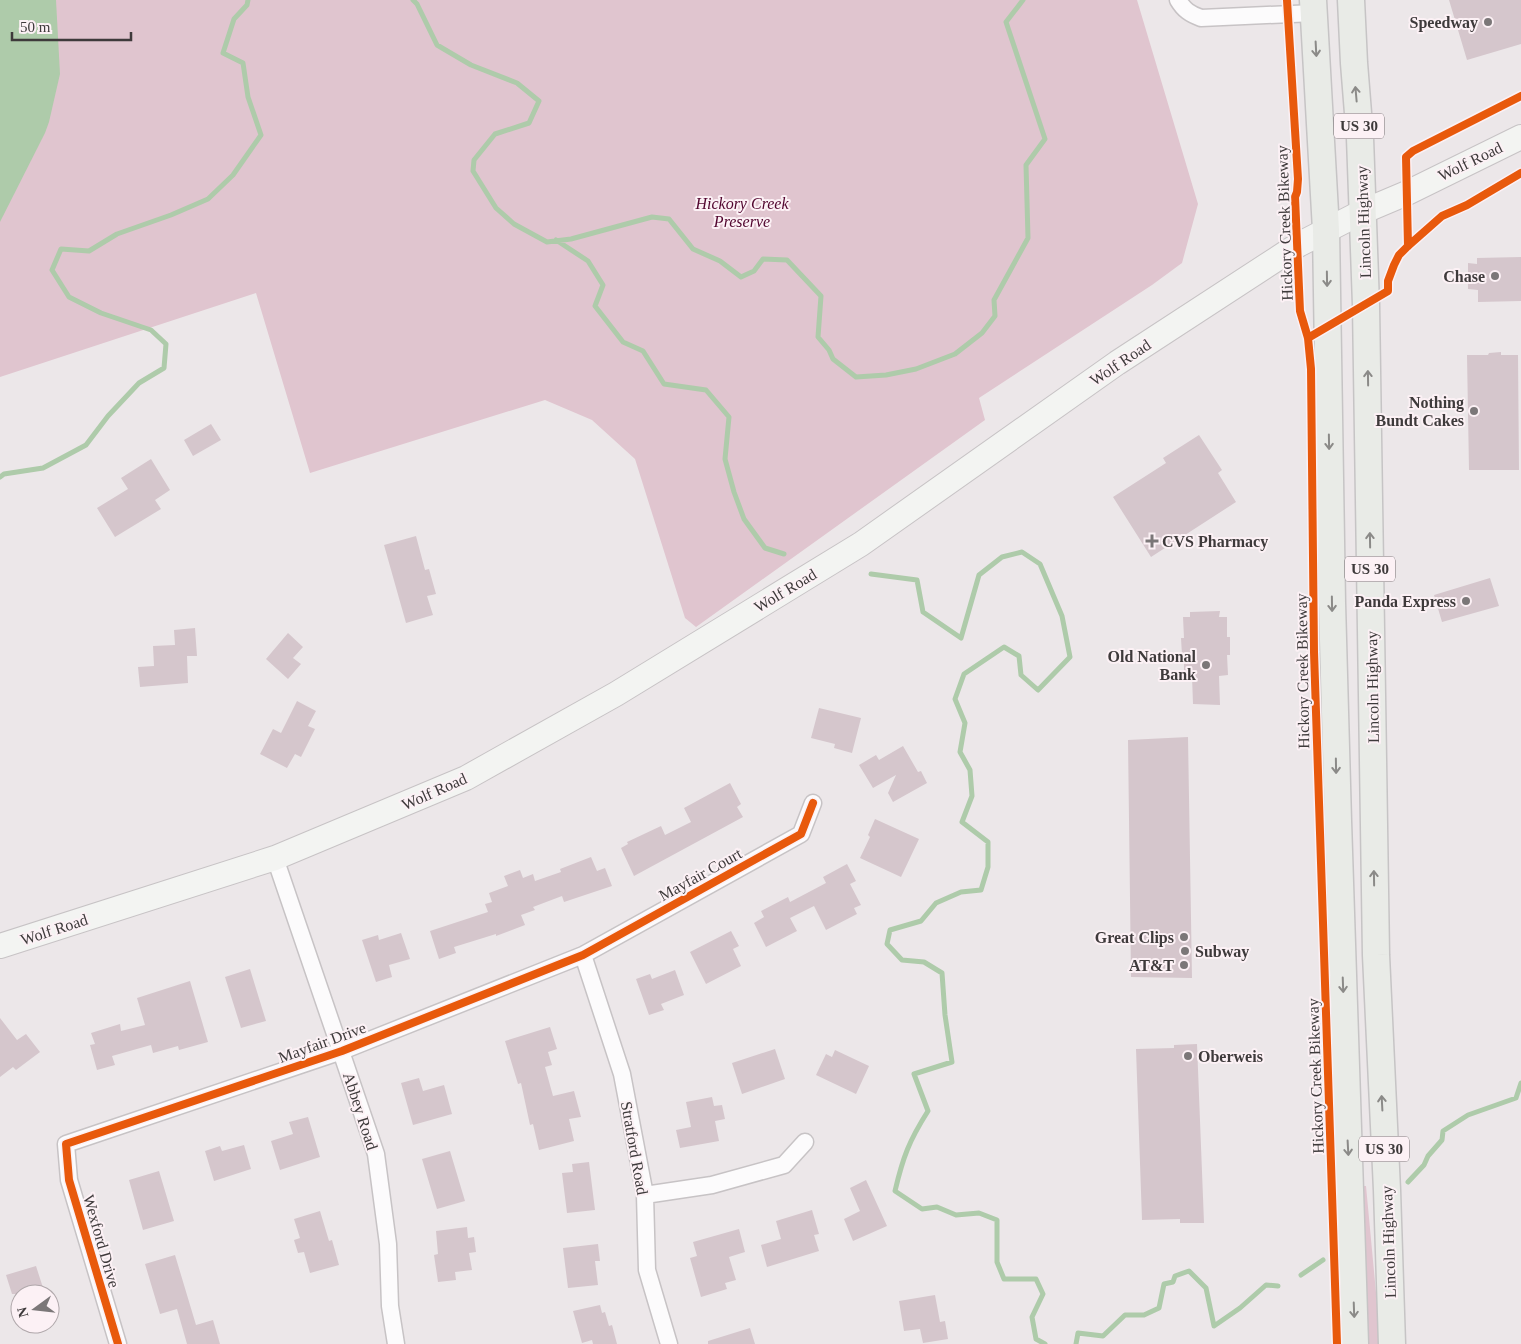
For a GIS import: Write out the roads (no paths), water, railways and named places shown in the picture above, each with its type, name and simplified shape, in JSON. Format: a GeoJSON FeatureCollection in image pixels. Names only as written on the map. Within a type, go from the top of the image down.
{"type":"FeatureCollection","features":[{"type":"Feature","properties":{"kind":"main road","name":"Lincoln Highway"},"geometry":{"type":"LineString","coordinates":[[1351,0],[1360,138],[1368,369],[1376,955],[1392,1344]]}},
{"type":"Feature","properties":{"kind":"main road","name":"US 30"},"geometry":{"type":"LineString","coordinates":[[1314,6],[1326,230],[1332,603],[1355,1344]]}},
{"type":"Feature","properties":{"kind":"main road","name":"Wolf Road"},"geometry":{"type":"LineString","coordinates":[[0,946],[275,858],[466,778],[616,694],[861,544],[1117,363],[1298,245],[1362,212],[1407,193],[1521,137]]}},
{"type":"Feature","properties":{"kind":"street"},"geometry":{"type":"LineString","coordinates":[[1178,0],[1183,8],[1201,18],[1314,6]]}},
{"type":"Feature","properties":{"kind":"street","name":"Mayfair Court"},"geometry":{"type":"LineString","coordinates":[[583,955],[801,834],[813,803]]}},
{"type":"Feature","properties":{"kind":"street","name":"Abbey Road"},"geometry":{"type":"LineString","coordinates":[[275,858],[376,1154],[388,1244],[390,1306],[396,1344]]}},
{"type":"Feature","properties":{"kind":"street","name":"Mayfair Drive"},"geometry":{"type":"LineString","coordinates":[[66,1144],[342,1051],[583,955]]}},
{"type":"Feature","properties":{"kind":"street","name":"Stratford Road"},"geometry":{"type":"LineString","coordinates":[[583,955],[622,1074],[645,1195],[647,1270],[668,1344]]}},
{"type":"Feature","properties":{"kind":"street"},"geometry":{"type":"LineString","coordinates":[[645,1195],[712,1185],[784,1165],[804,1142]]}},
{"type":"Feature","properties":{"kind":"street","name":"Wexford Drive"},"geometry":{"type":"LineString","coordinates":[[66,1144],[69,1180],[118,1344]]}},
{"type":"Feature","properties":{"kind":"waterway"},"geometry":{"type":"LineString","coordinates":[[0,477],[4,474],[43,468],[86,445],[108,416],[139,383],[164,368],[166,344],[151,330],[101,313],[69,297],[52,270],[61,249],[89,251],[117,234],[171,215],[208,199],[233,175],[261,135],[248,97],[243,63],[223,53],[234,19],[247,5],[248,0]]}},
{"type":"Feature","properties":{"kind":"waterway"},"geometry":{"type":"LineString","coordinates":[[413,0],[417,4],[437,45],[471,65],[517,83],[539,101],[529,123],[495,134],[474,160],[473,171],[496,208],[514,224],[547,242],[571,239],[652,217],[669,219],[693,249],[720,261],[741,277],[754,271],[763,259],[787,260],[821,296],[818,337],[829,350],[833,359],[856,377],[886,375],[916,369],[955,354],[982,333],[995,316],[994,300],[1028,238],[1026,165],[1045,139],[1006,22],[1023,0]]}},
{"type":"Feature","properties":{"kind":"waterway"},"geometry":{"type":"LineString","coordinates":[[556,240],[588,261],[603,285],[595,306],[623,342],[643,351],[664,384],[706,390],[729,417],[725,459],[744,519],[765,548],[784,554]]}},
{"type":"Feature","properties":{"kind":"waterway"},"geometry":{"type":"LineString","coordinates":[[871,574],[917,580],[923,612],[961,638],[979,575],[1002,557],[1022,552],[1040,564],[1062,616],[1070,657],[1038,690],[1021,675],[1019,656],[1004,647],[964,674],[955,699],[965,723],[960,752],[970,770],[972,796],[962,822],[988,842],[988,867],[981,890],[961,892],[936,903],[921,921],[890,930],[887,944],[902,960],[924,962],[942,973],[945,1015],[952,1062],[914,1074],[928,1111],[907,1150],[895,1191],[922,1209],[937,1207],[956,1215],[979,1213],[997,1220],[997,1262],[1004,1279],[1036,1279],[1043,1294],[1032,1317],[1036,1339],[1045,1344]]}},
{"type":"Feature","properties":{"kind":"waterway"},"geometry":{"type":"LineString","coordinates":[[1408,1182],[1424,1165],[1428,1156],[1442,1140],[1443,1131],[1468,1115],[1516,1098],[1521,1083]]}},
{"type":"Feature","properties":{"kind":"waterway"},"geometry":{"type":"LineString","coordinates":[[1301,1275],[1323,1260]]}},
{"type":"Feature","properties":{"kind":"waterway"},"geometry":{"type":"LineString","coordinates":[[1076,1344],[1078,1333],[1103,1336],[1125,1315],[1144,1315],[1159,1308],[1164,1284],[1173,1282],[1175,1276],[1189,1271],[1206,1288],[1214,1326],[1240,1308],[1266,1285],[1278,1286]]}},
{"type":"Feature","properties":{"kind":"place","name":"Speedway"},"geometry":{"type":"Point","coordinates":[1488,22]}},
{"type":"Feature","properties":{"kind":"place","name":"Chase"},"geometry":{"type":"Point","coordinates":[1495,276]}},
{"type":"Feature","properties":{"kind":"place","name":"Nothing Bundt Cakes"},"geometry":{"type":"Point","coordinates":[1474,411]}},
{"type":"Feature","properties":{"kind":"place","name":"CVS Pharmacy"},"geometry":{"type":"Point","coordinates":[1152,541]}},
{"type":"Feature","properties":{"kind":"place","name":"Panda Express"},"geometry":{"type":"Point","coordinates":[1466,601]}},
{"type":"Feature","properties":{"kind":"place","name":"Old National Bank"},"geometry":{"type":"Point","coordinates":[1206,665]}},
{"type":"Feature","properties":{"kind":"place","name":"Great Clips"},"geometry":{"type":"Point","coordinates":[1184,937]}},
{"type":"Feature","properties":{"kind":"place","name":"Subway"},"geometry":{"type":"Point","coordinates":[1185,951]}},
{"type":"Feature","properties":{"kind":"place","name":"AT&T"},"geometry":{"type":"Point","coordinates":[1184,965]}},
{"type":"Feature","properties":{"kind":"place","name":"Oberweis"},"geometry":{"type":"Point","coordinates":[1188,1056]}},
{"type":"Feature","properties":{"kind":"park label","name":"Hickory Creek Preserve"},"geometry":{"type":"Point","coordinates":[742,212]}}]}
